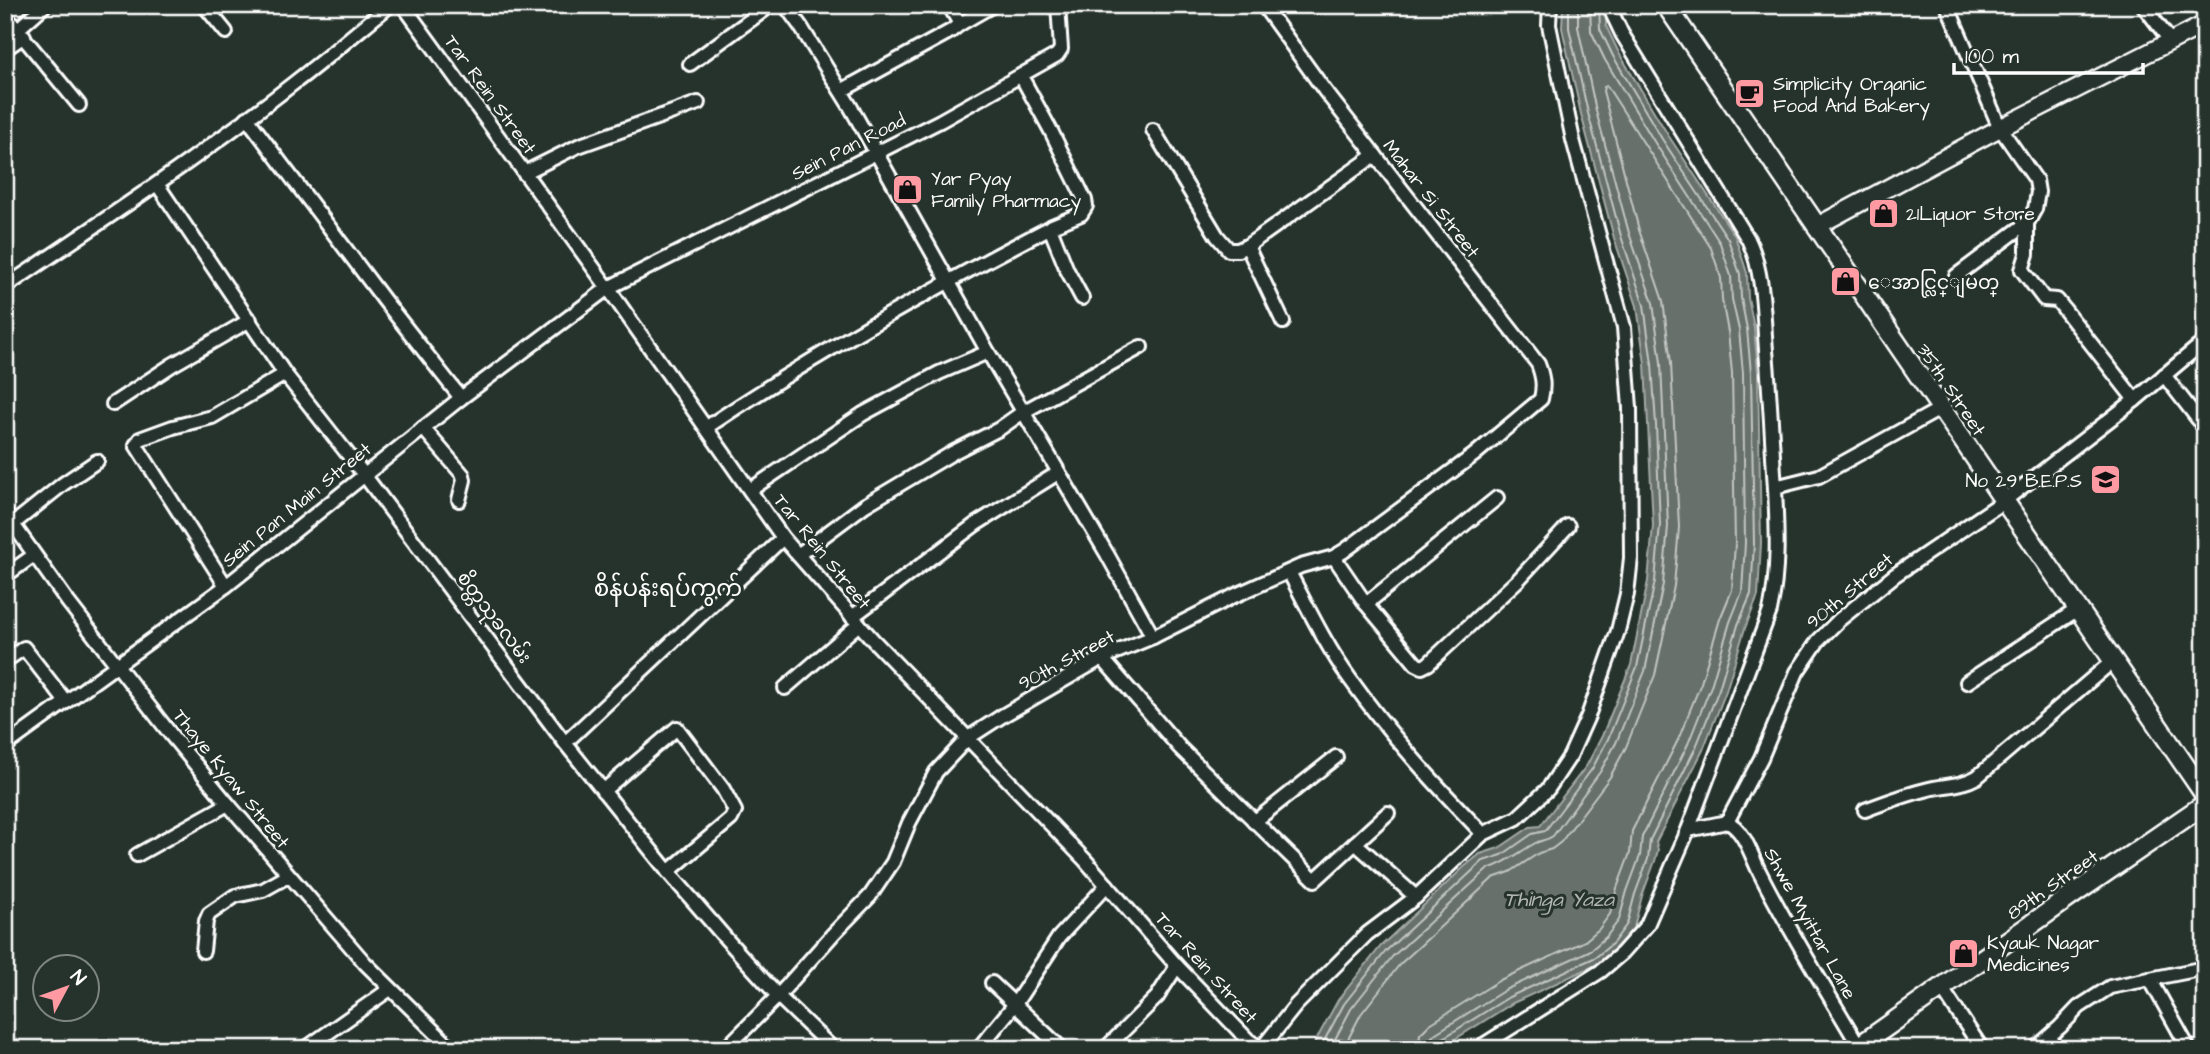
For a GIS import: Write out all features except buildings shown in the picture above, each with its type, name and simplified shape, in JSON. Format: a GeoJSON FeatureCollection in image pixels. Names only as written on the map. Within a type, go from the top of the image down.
{"type":"FeatureCollection","features":[{"type":"Feature","properties":{"kind":"main road","name":"35th Street"},"geometry":{"type":"LineString","coordinates":[[1668,6],[2205,795]]}},
{"type":"Feature","properties":{"kind":"main road","name":"89th Street"},"geometry":{"type":"LineString","coordinates":[[1857,1048],[2205,804]]}},
{"type":"Feature","properties":{"kind":"street"},"geometry":{"type":"LineString","coordinates":[[5,49],[45,5]]}},
{"type":"Feature","properties":{"kind":"street"},"geometry":{"type":"LineString","coordinates":[[204,5],[226,32]]}},
{"type":"Feature","properties":{"kind":"street"},"geometry":{"type":"LineString","coordinates":[[5,287],[157,184],[294,83],[390,5]]}},
{"type":"Feature","properties":{"kind":"street","name":"Tar Rein Street"},"geometry":{"type":"LineString","coordinates":[[403,5],[608,288],[783,538],[855,621],[1107,885],[1177,966],[1248,1040],[1261,1049]]}},
{"type":"Feature","properties":{"kind":"street"},"geometry":{"type":"LineString","coordinates":[[690,64],[771,5]]}},
{"type":"Feature","properties":{"kind":"street"},"geometry":{"type":"LineString","coordinates":[[785,5],[802,27],[877,153],[988,352],[1153,637]]}},
{"type":"Feature","properties":{"kind":"street"},"geometry":{"type":"LineString","coordinates":[[949,5],[960,23]]}},
{"type":"Feature","properties":{"kind":"street"},"geometry":{"type":"LineString","coordinates":[[841,92],[993,5]]}},
{"type":"Feature","properties":{"kind":"street","name":"Sein Pan Road"},"geometry":{"type":"LineString","coordinates":[[608,288],[877,153],[1051,59],[1059,52],[1058,5]]}},
{"type":"Feature","properties":{"kind":"street","name":"Mahar Si Street"},"geometry":{"type":"LineString","coordinates":[[1263,5],[1325,91],[1538,364],[1543,375],[1541,399],[1524,415]]}},
{"type":"Feature","properties":{"kind":"street"},"geometry":{"type":"LineString","coordinates":[[1261,1049],[1296,1005],[1367,934],[1416,897],[1483,834],[1517,818],[1548,789],[1570,756],[1588,716],[1618,631],[1627,594],[1631,558],[1630,408],[1624,327],[1573,140],[1549,25],[1549,5]]}},
{"type":"Feature","properties":{"kind":"street"},"geometry":{"type":"LineString","coordinates":[[1477,1049],[1601,971],[1622,953],[1647,925],[1688,830],[1770,611],[1777,567],[1772,415],[1761,291],[1754,252],[1622,34],[1611,5]]}},
{"type":"Feature","properties":{"kind":"street"},"geometry":{"type":"LineString","coordinates":[[1947,5],[2000,128],[2036,180],[2038,192],[2035,209],[2027,223],[1956,276]]}},
{"type":"Feature","properties":{"kind":"street"},"geometry":{"type":"LineString","coordinates":[[2143,5],[2171,41]]}},
{"type":"Feature","properties":{"kind":"street"},"geometry":{"type":"LineString","coordinates":[[5,15],[79,105]]}},
{"type":"Feature","properties":{"kind":"street"},"geometry":{"type":"LineString","coordinates":[[1817,226],[2000,128],[2205,24]]}},
{"type":"Feature","properties":{"kind":"street"},"geometry":{"type":"LineString","coordinates":[[707,427],[769,386],[948,280],[1059,222],[1081,214],[1086,206],[1085,200],[1021,76]]}},
{"type":"Feature","properties":{"kind":"street"},"geometry":{"type":"LineString","coordinates":[[524,173],[578,146],[698,103]]}},
{"type":"Feature","properties":{"kind":"street"},"geometry":{"type":"LineString","coordinates":[[247,118],[461,398]]}},
{"type":"Feature","properties":{"kind":"street"},"geometry":{"type":"LineString","coordinates":[[1153,130],[1223,244],[1233,251],[1247,246],[1375,155]]}},
{"type":"Feature","properties":{"kind":"street","name":"စိတ္တသုခလမ်း"},"geometry":{"type":"LineString","coordinates":[[157,184],[285,374],[365,475],[565,743],[668,872],[778,996],[833,1049]]}},
{"type":"Feature","properties":{"kind":"street"},"geometry":{"type":"LineString","coordinates":[[2027,223],[2027,254],[2022,270],[2044,299],[2057,300],[2135,400]]}},
{"type":"Feature","properties":{"kind":"street"},"geometry":{"type":"LineString","coordinates":[[1051,227],[1067,270],[1082,298]]}},
{"type":"Feature","properties":{"kind":"street"},"geometry":{"type":"LineString","coordinates":[[1247,246],[1283,322]]}},
{"type":"Feature","properties":{"kind":"street","name":"Sein Pan Main Street"},"geometry":{"type":"LineString","coordinates":[[5,746],[226,586],[461,398],[608,288]]}},
{"type":"Feature","properties":{"kind":"street"},"geometry":{"type":"LineString","coordinates":[[113,404],[172,365],[250,320]]}},
{"type":"Feature","properties":{"kind":"street","name":"90th Street"},"geometry":{"type":"LineString","coordinates":[[1727,822],[1761,758],[1797,672],[1818,641],[1839,620],[1895,575],[2004,501],[2135,400],[2205,341]]}},
{"type":"Feature","properties":{"kind":"street"},"geometry":{"type":"LineString","coordinates":[[798,555],[865,505],[954,452],[999,429],[1023,412],[1142,347]]}},
{"type":"Feature","properties":{"kind":"street"},"geometry":{"type":"LineString","coordinates":[[750,490],[863,414],[939,373],[988,352]]}},
{"type":"Feature","properties":{"kind":"street"},"geometry":{"type":"LineString","coordinates":[[226,586],[136,445],[140,439],[173,426],[212,417],[285,374]]}},
{"type":"Feature","properties":{"kind":"street"},"geometry":{"type":"LineString","coordinates":[[2164,374],[2205,428]]}},
{"type":"Feature","properties":{"kind":"street"},"geometry":{"type":"LineString","coordinates":[[1775,487],[1819,476],[1940,409]]}},
{"type":"Feature","properties":{"kind":"street","name":"90th Street"},"geometry":{"type":"LineString","coordinates":[[725,1049],[870,896],[893,862],[925,789],[936,772],[968,738],[1102,658],[1153,637],[1289,572],[1334,557],[1374,530],[1524,415]]}},
{"type":"Feature","properties":{"kind":"street"},"geometry":{"type":"LineString","coordinates":[[423,428],[463,475],[459,500]]}},
{"type":"Feature","properties":{"kind":"street"},"geometry":{"type":"LineString","coordinates":[[13,524],[97,461]]}},
{"type":"Feature","properties":{"kind":"street"},"geometry":{"type":"LineString","coordinates":[[785,688],[855,621],[976,524],[1058,473]]}},
{"type":"Feature","properties":{"kind":"street"},"geometry":{"type":"LineString","coordinates":[[1366,604],[1497,498]]}},
{"type":"Feature","properties":{"kind":"street","name":"Thaye Kyaw Street"},"geometry":{"type":"LineString","coordinates":[[5,513],[172,736],[288,876],[390,989],[452,1049]]}},
{"type":"Feature","properties":{"kind":"street"},"geometry":{"type":"LineString","coordinates":[[1334,557],[1366,604],[1416,664],[1422,667],[1519,579],[1568,526]]}},
{"type":"Feature","properties":{"kind":"street"},"geometry":{"type":"LineString","coordinates":[[565,743],[783,538]]}},
{"type":"Feature","properties":{"kind":"street"},"geometry":{"type":"LineString","coordinates":[[5,576],[34,555]]}},
{"type":"Feature","properties":{"kind":"street"},"geometry":{"type":"LineString","coordinates":[[1289,572],[1349,678],[1410,755],[1483,834]]}},
{"type":"Feature","properties":{"kind":"street"},"geometry":{"type":"LineString","coordinates":[[1967,682],[2078,609]]}},
{"type":"Feature","properties":{"kind":"street"},"geometry":{"type":"LineString","coordinates":[[5,661],[24,648],[66,702]]}},
{"type":"Feature","properties":{"kind":"street"},"geometry":{"type":"LineString","coordinates":[[1102,658],[1180,748],[1315,880],[1388,813]]}},
{"type":"Feature","properties":{"kind":"street"},"geometry":{"type":"LineString","coordinates":[[1865,810],[1914,793],[1950,787],[1977,777],[2114,660]]}},
{"type":"Feature","properties":{"kind":"street"},"geometry":{"type":"LineString","coordinates":[[603,791],[677,728],[723,789],[736,811],[731,819],[668,872]]}},
{"type":"Feature","properties":{"kind":"street"},"geometry":{"type":"LineString","coordinates":[[1254,822],[1336,757]]}},
{"type":"Feature","properties":{"kind":"street"},"geometry":{"type":"LineString","coordinates":[[137,855],[228,804]]}},
{"type":"Feature","properties":{"kind":"street"},"geometry":{"type":"LineString","coordinates":[[1688,830],[1727,822]]}},
{"type":"Feature","properties":{"kind":"street","name":"Shwe Myittar Lane"},"geometry":{"type":"LineString","coordinates":[[1727,822],[1741,834],[1766,886],[1857,1048]]}},
{"type":"Feature","properties":{"kind":"street"},"geometry":{"type":"LineString","coordinates":[[1355,843],[1416,897]]}},
{"type":"Feature","properties":{"kind":"street"},"geometry":{"type":"LineString","coordinates":[[203,951],[209,914],[236,896],[262,890],[288,876]]}},
{"type":"Feature","properties":{"kind":"street"},"geometry":{"type":"LineString","coordinates":[[978,1049],[1015,1004],[1059,936],[1107,885]]}},
{"type":"Feature","properties":{"kind":"street"},"geometry":{"type":"LineString","coordinates":[[1105,1049],[1157,997],[1177,966]]}},
{"type":"Feature","properties":{"kind":"street"},"geometry":{"type":"LineString","coordinates":[[2035,1049],[2079,1007],[2099,992],[2110,987],[2205,968]]}},
{"type":"Feature","properties":{"kind":"street"},"geometry":{"type":"LineString","coordinates":[[2150,979],[2189,1049]]}},
{"type":"Feature","properties":{"kind":"street"},"geometry":{"type":"LineString","coordinates":[[992,983],[1062,1049]]}},
{"type":"Feature","properties":{"kind":"street"},"geometry":{"type":"LineString","coordinates":[[1941,987],[1982,1049]]}},
{"type":"Feature","properties":{"kind":"street"},"geometry":{"type":"LineString","coordinates":[[305,1049],[390,989]]}},
{"type":"Feature","properties":{"kind":"water","name":"Thinga Yaza"},"geometry":{"type":"Polygon","coordinates":[[[1563,5],[1606,5],[1606,26],[1619,53],[1668,135],[1735,236],[1747,273],[1758,372],[1761,543],[1758,596],[1703,750],[1656,842],[1658,850],[1634,927],[1618,948],[1600,963],[1513,1003],[1439,1049],[1320,1049],[1314,1044],[1338,1000],[1381,946],[1480,854],[1499,848],[1530,827],[1540,826],[1587,765],[1631,665],[1648,581],[1653,525],[1645,364],[1637,306],[1614,238],[1581,114],[1562,28],[1563,5]]]}},
{"type":"Feature","properties":{"kind":"place","name":"Simplicity Organic Food And Bakery"},"geometry":{"type":"Point","coordinates":[1750,94]}},
{"type":"Feature","properties":{"kind":"place","name":"Yar Pyay Family Pharmacy"},"geometry":{"type":"Point","coordinates":[908,189]}},
{"type":"Feature","properties":{"kind":"place","name":"21Liquor Store"},"geometry":{"type":"Point","coordinates":[1883,213]}},
{"type":"Feature","properties":{"kind":"place","name":"ေအာင္လြင္ျမတ္"},"geometry":{"type":"Point","coordinates":[1845,282]}},
{"type":"Feature","properties":{"kind":"place","name":"No 29 B.E.P.S"},"geometry":{"type":"Point","coordinates":[2105,480]}},
{"type":"Feature","properties":{"kind":"place","name":"Kyauk Nagar Medicines"},"geometry":{"type":"Point","coordinates":[1964,953]}},
{"type":"Feature","properties":{"kind":"district","name":"စိန်ပန်းရပ်ကွက်"},"geometry":{"type":"Point","coordinates":[668,588]}}]}
